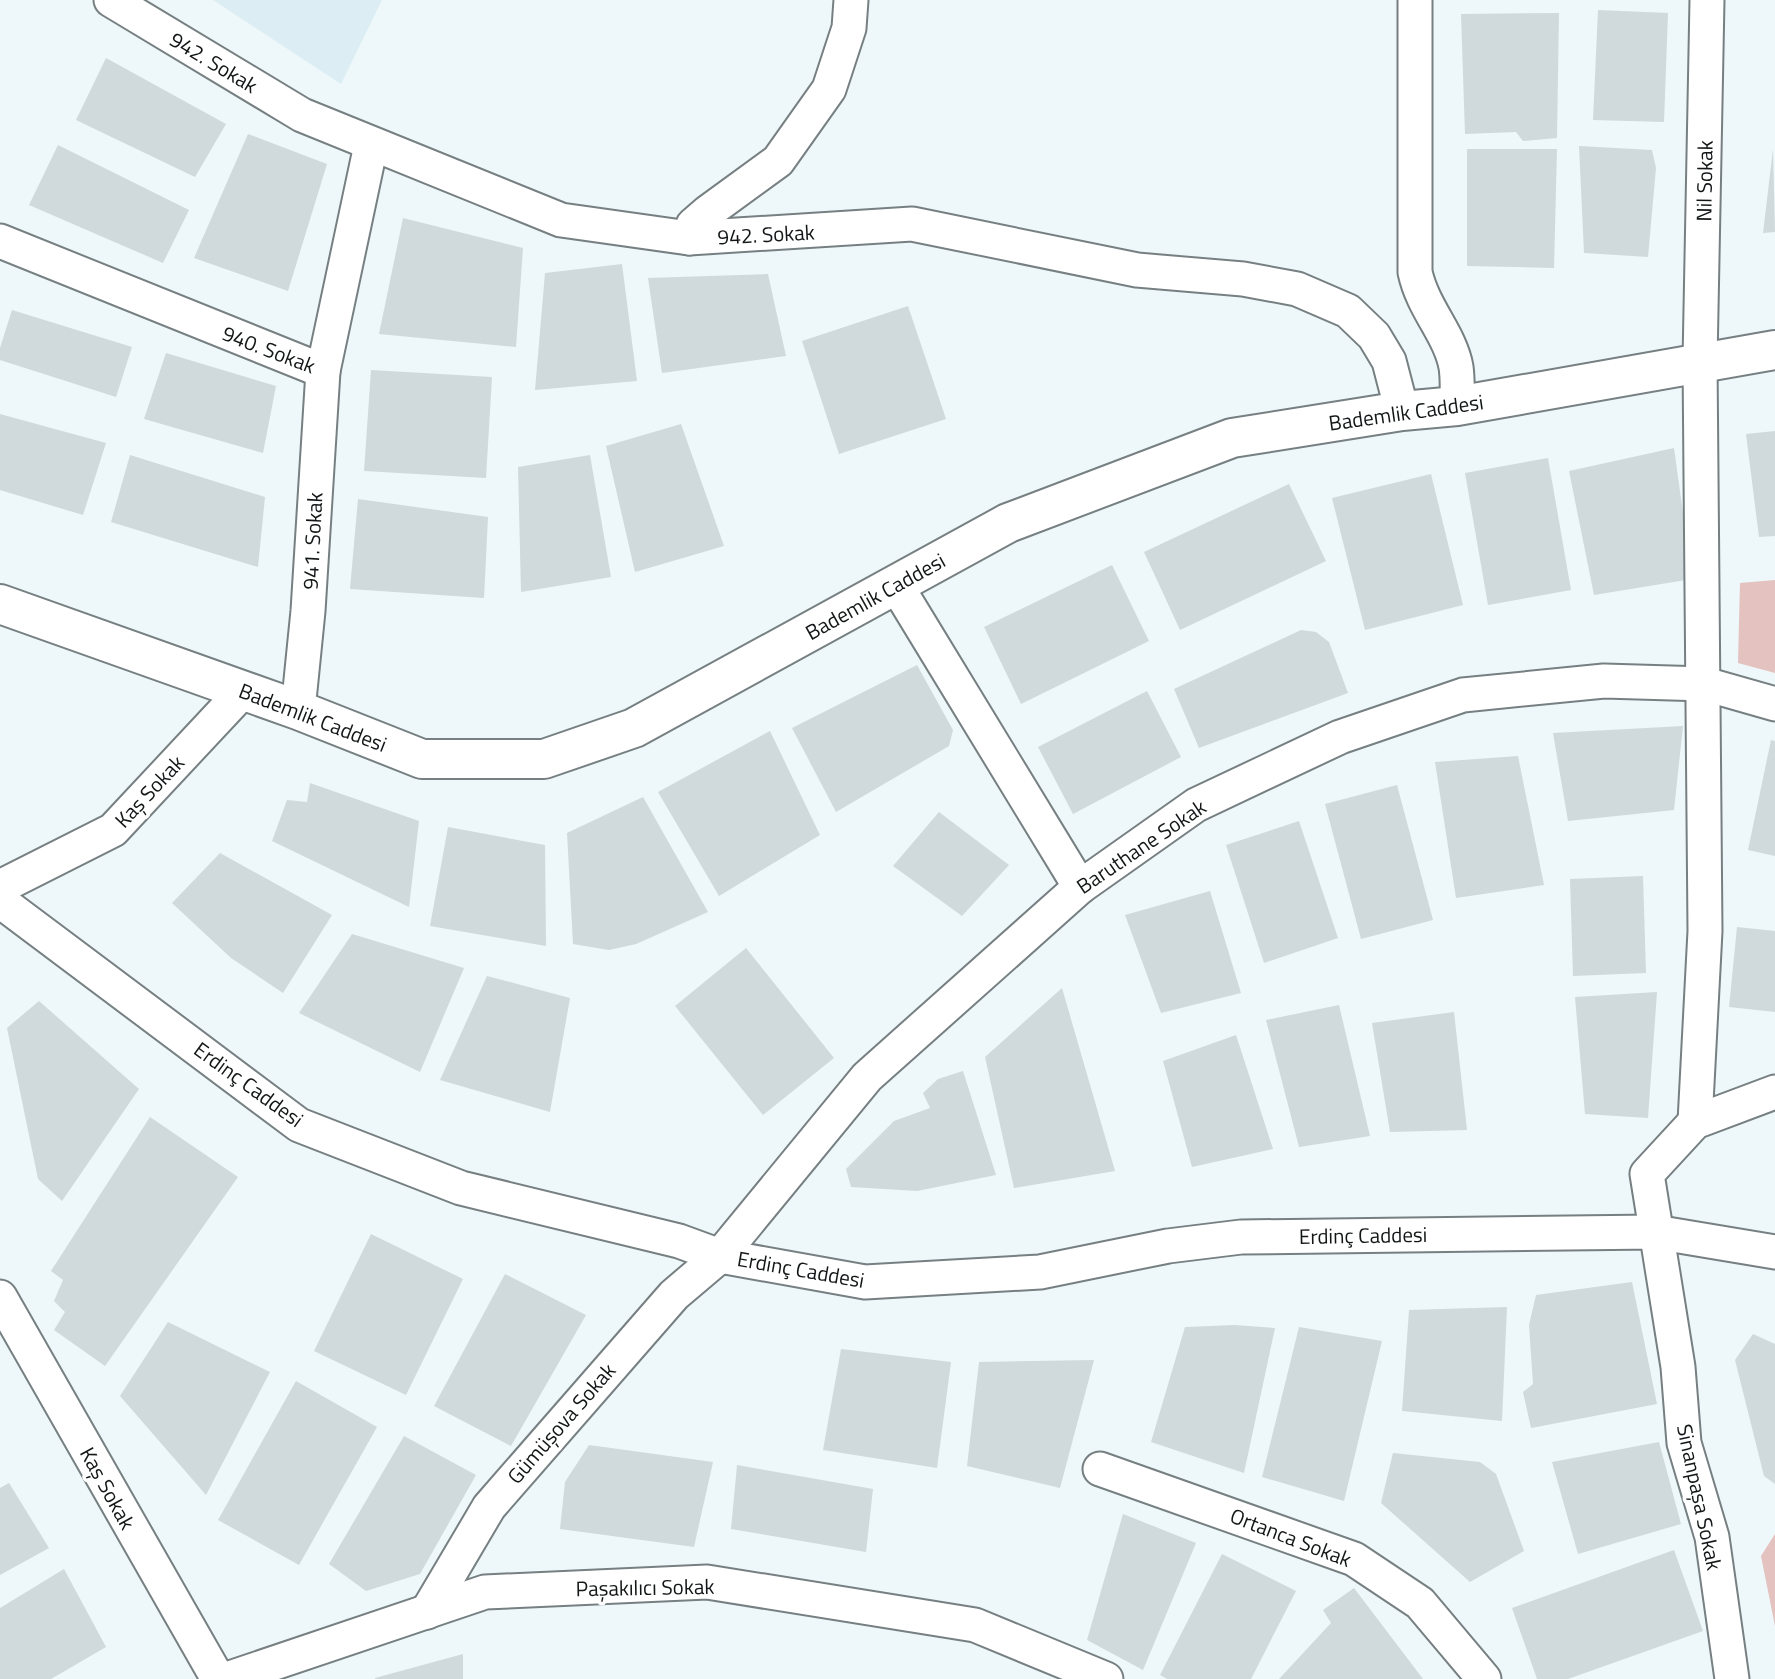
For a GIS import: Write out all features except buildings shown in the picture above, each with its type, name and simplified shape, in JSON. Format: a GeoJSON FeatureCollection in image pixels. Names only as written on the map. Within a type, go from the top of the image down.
{"type":"FeatureCollection","features":[{"type":"Feature","properties":{"kind":"street","name":"942. Sokak"},"geometry":{"type":"LineString","coordinates":[[111,0],[302,115],[561,220],[689,238],[912,224],[1137,270],[1242,279],[1297,289],[1348,311],[1374,336],[1389,361],[1402,411]]}},
{"type":"Feature","properties":{"kind":"street"},"geometry":{"type":"LineString","coordinates":[[689,238],[694,225],[708,212],[778,161],[829,89],[849,28],[851,0]]}},
{"type":"Feature","properties":{"kind":"street"},"geometry":{"type":"LineString","coordinates":[[1415,0],[1415,272],[1422,299],[1437,324],[1456,367],[1457,406]]}},
{"type":"Feature","properties":{"kind":"street","name":"Nil Sokak"},"geometry":{"type":"LineString","coordinates":[[1695,1122],[1705,931],[1705,684],[1700,361],[1707,0]]}},
{"type":"Feature","properties":{"kind":"street","name":"940. Sokak"},"geometry":{"type":"LineString","coordinates":[[0,241],[323,371],[371,145]]}},
{"type":"Feature","properties":{"kind":"street","name":"Bademlik Caddesi"},"geometry":{"type":"LineString","coordinates":[[0,604],[298,710],[422,759],[544,759],[634,728],[1008,523],[1232,438],[1402,411],[1457,406],[1700,361],[1775,350]]}},
{"type":"Feature","properties":{"kind":"street","name":"941. Sokak"},"geometry":{"type":"LineString","coordinates":[[298,710],[308,611],[323,371]]}},
{"type":"Feature","properties":{"kind":"street"},"geometry":{"type":"LineString","coordinates":[[896,585],[1080,887]]}},
{"type":"Feature","properties":{"kind":"street","name":"Baruthane Sokak"},"geometry":{"type":"LineString","coordinates":[[720,1256],[867,1077],[1080,887],[1196,805],[1340,737],[1464,695],[1604,681],[1705,684],[1775,705]]}},
{"type":"Feature","properties":{"kind":"street","name":"Kaş Sokak"},"geometry":{"type":"LineString","coordinates":[[0,887],[113,830],[243,691]]}},
{"type":"Feature","properties":{"kind":"street","name":"Erdinç Caddesi"},"geometry":{"type":"LineString","coordinates":[[0,901],[299,1125],[461,1188],[679,1241],[720,1256],[865,1282],[1040,1272],[1168,1246],[1241,1237],[1655,1232],[1775,1252]]}},
{"type":"Feature","properties":{"kind":"street"},"geometry":{"type":"LineString","coordinates":[[1695,1122],[1775,1092]]}},
{"type":"Feature","properties":{"kind":"street","name":"Sinanpaşa Sokak"},"geometry":{"type":"LineString","coordinates":[[1695,1122],[1647,1174],[1678,1367],[1684,1443],[1712,1537],[1732,1679]]}},
{"type":"Feature","properties":{"kind":"street","name":"Gümüşova Sokak"},"geometry":{"type":"LineString","coordinates":[[427,1612],[489,1507],[674,1296],[720,1256]]}},
{"type":"Feature","properties":{"kind":"street","name":"Kaş Sokak"},"geometry":{"type":"LineString","coordinates":[[0,1297],[218,1679]]}},
{"type":"Feature","properties":{"kind":"street","name":"Ortanca Sokak"},"geometry":{"type":"LineString","coordinates":[[1100,1469],[1354,1559],[1420,1603],[1484,1679]]}},
{"type":"Feature","properties":{"kind":"street","name":"Paşakılıcı Sokak"},"geometry":{"type":"LineString","coordinates":[[226,1679],[485,1592],[707,1582],[975,1625],[1106,1679]]}},
{"type":"Feature","properties":{"kind":"shaded area"},"geometry":{"type":"Polygon","coordinates":[[[213,0],[382,0],[341,84],[213,0]]]}},
{"type":"Feature","properties":{"kind":"shaded area"},"geometry":{"type":"Polygon","coordinates":[[[1775,580],[1775,673],[1738,663],[1740,583],[1775,580]]]}},
{"type":"Feature","properties":{"kind":"shaded area"},"geometry":{"type":"Polygon","coordinates":[[[1775,1534],[1775,1626],[1761,1556],[1775,1534]]]}}]}
